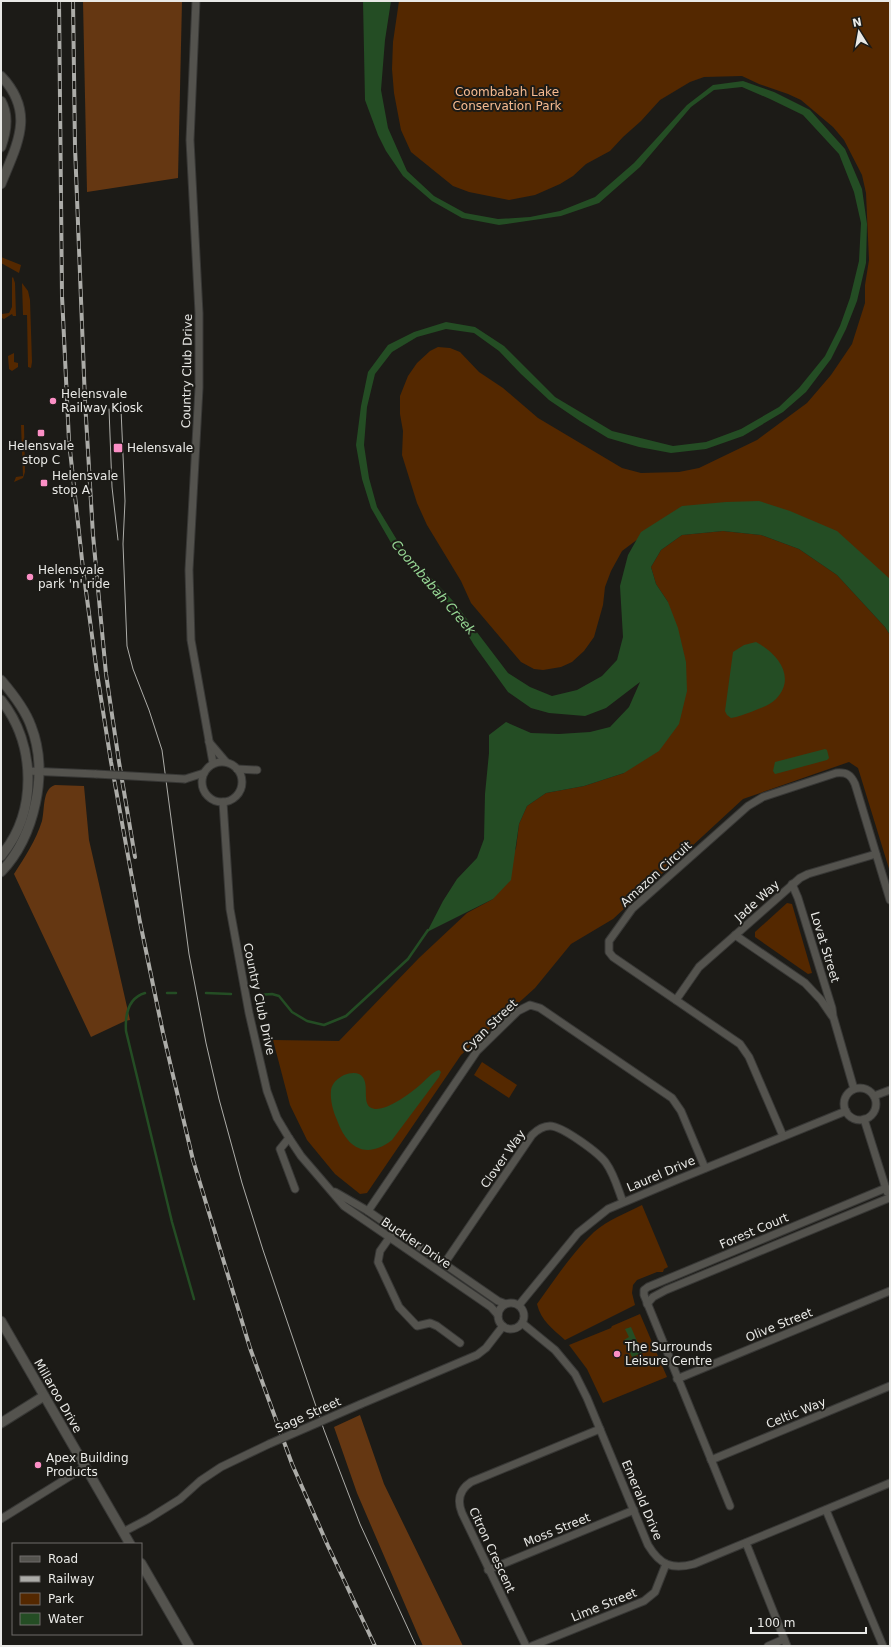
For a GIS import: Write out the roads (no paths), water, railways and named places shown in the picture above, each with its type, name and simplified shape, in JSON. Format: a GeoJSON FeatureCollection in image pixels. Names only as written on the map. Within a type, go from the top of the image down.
{"type":"FeatureCollection","features":[{"type":"Feature","properties":{"kind":"street","name":"Country Club Drive"},"geometry":{"type":"LineString","coordinates":[[196,1],[190,140],[199,313],[198,388],[189,570],[191,640],[213,763]]}},
{"type":"Feature","properties":{"kind":"street"},"geometry":{"type":"LineString","coordinates":[[1,76],[16,97],[21,122],[20,136],[1,184]]}},
{"type":"Feature","properties":{"kind":"street"},"geometry":{"type":"LineString","coordinates":[[1,101],[4,109],[6,126],[1,147]]}},
{"type":"Feature","properties":{"kind":"street"},"geometry":{"type":"LineString","coordinates":[[1,680],[20,704],[31,725],[37,744],[38,770],[36,800],[30,823],[17,852],[1,872]]}},
{"type":"Feature","properties":{"kind":"street"},"geometry":{"type":"LineString","coordinates":[[1,700],[11,714],[20,733],[28,771],[27,794],[23,814],[16,833],[1,856]]}},
{"type":"Feature","properties":{"kind":"street","name":"Country Club Drive"},"geometry":{"type":"LineString","coordinates":[[208,740],[226,762],[235,766],[242,778]]}},
{"type":"Feature","properties":{"kind":"street"},"geometry":{"type":"LineString","coordinates":[[226,762],[213,763],[204,773],[201,783],[206,795],[214,801],[223,802],[238,795],[242,778],[257,770],[237,769]]}},
{"type":"Feature","properties":{"kind":"street"},"geometry":{"type":"LineString","coordinates":[[28,771],[38,770],[185,779],[201,783]]}},
{"type":"Feature","properties":{"kind":"street","name":"Amazon Circuit"},"geometry":{"type":"LineString","coordinates":[[783,1136],[745,1050],[735,1040],[613,957],[609,952],[609,941],[632,909],[748,806],[763,797],[836,773],[843,772],[849,774],[855,784],[890,900]]}},
{"type":"Feature","properties":{"kind":"street"},"geometry":{"type":"LineString","coordinates":[[185,779],[204,773]]}},
{"type":"Feature","properties":{"kind":"street","name":"Country Club Drive"},"geometry":{"type":"LineString","coordinates":[[223,802],[230,909],[249,1013],[267,1091],[277,1118],[289,1138]]}},
{"type":"Feature","properties":{"kind":"street","name":"Jade Way"},"geometry":{"type":"LineString","coordinates":[[676,1000],[695,971],[792,884],[808,874],[876,854]]}},
{"type":"Feature","properties":{"kind":"street","name":"Lovat Street"},"geometry":{"type":"LineString","coordinates":[[792,884],[832,1008],[854,1089]]}},
{"type":"Feature","properties":{"kind":"street","name":"Lovat Street"},"geometry":{"type":"LineString","coordinates":[[735,935],[805,983],[817,995],[833,1016]]}},
{"type":"Feature","properties":{"kind":"street","name":"Cyan Street"},"geometry":{"type":"LineString","coordinates":[[368,1211],[477,1051],[518,1011],[530,1005],[540,1008],[672,1098],[681,1111],[705,1168]]}},
{"type":"Feature","properties":{"kind":"street"},"geometry":{"type":"LineString","coordinates":[[854,1089],[865,1089],[874,1096],[875,1108],[873,1113],[864,1120],[851,1117],[846,1111],[844,1101],[854,1089]]}},
{"type":"Feature","properties":{"kind":"street"},"geometry":{"type":"LineString","coordinates":[[874,1096],[890,1090]]}},
{"type":"Feature","properties":{"kind":"street","name":"Laurel Drive"},"geometry":{"type":"LineString","coordinates":[[519,1305],[578,1233],[596,1217],[623,1202],[846,1111]]}},
{"type":"Feature","properties":{"kind":"street"},"geometry":{"type":"LineString","coordinates":[[864,1120],[890,1199]]}},
{"type":"Feature","properties":{"kind":"street","name":"Clover Way"},"geometry":{"type":"LineString","coordinates":[[444,1264],[532,1135],[538,1129],[552,1126],[598,1154],[607,1164],[623,1202]]}},
{"type":"Feature","properties":{"kind":"street"},"geometry":{"type":"LineString","coordinates":[[289,1138],[280,1149],[295,1189]]}},
{"type":"Feature","properties":{"kind":"street","name":"Buckler Drive"},"geometry":{"type":"LineString","coordinates":[[289,1138],[301,1156],[344,1206],[491,1307],[498,1315]]}},
{"type":"Feature","properties":{"kind":"street","name":"Buckler Drive"},"geometry":{"type":"LineString","coordinates":[[325,1184],[338,1195],[368,1211],[498,1301],[506,1304]]}},
{"type":"Feature","properties":{"kind":"street","name":"Forest Court"},"geometry":{"type":"LineString","coordinates":[[730,1506],[647,1304],[644,1290],[648,1286],[886,1188]]}},
{"type":"Feature","properties":{"kind":"street","name":"Forest Court"},"geometry":{"type":"LineString","coordinates":[[647,1304],[653,1297],[666,1290],[890,1199]]}},
{"type":"Feature","properties":{"kind":"street"},"geometry":{"type":"LineString","coordinates":[[395,1230],[380,1251],[378,1262],[399,1308],[417,1326],[430,1323],[437,1326],[460,1343]]}},
{"type":"Feature","properties":{"kind":"street","name":"Olive Street"},"geometry":{"type":"LineString","coordinates":[[677,1379],[890,1291]]}},
{"type":"Feature","properties":{"kind":"street"},"geometry":{"type":"LineString","coordinates":[[510,1303],[519,1305],[522,1308],[524,1315],[522,1323],[515,1328],[511,1329],[500,1323],[498,1315],[500,1309],[506,1304],[510,1303]]}},
{"type":"Feature","properties":{"kind":"street","name":"Millaroo Drive"},"geometry":{"type":"LineString","coordinates":[[1,1321],[129,1543]]}},
{"type":"Feature","properties":{"kind":"street","name":"Emerald Drive"},"geometry":{"type":"LineString","coordinates":[[522,1323],[555,1350],[575,1374],[587,1398],[652,1553],[661,1562],[666,1564]]}},
{"type":"Feature","properties":{"kind":"street","name":"Sage Street"},"geometry":{"type":"LineString","coordinates":[[123,1532],[148,1519],[180,1498],[200,1480],[221,1467],[269,1444],[477,1354],[488,1346],[503,1326]]}},
{"type":"Feature","properties":{"kind":"street","name":"Celtic Way"},"geometry":{"type":"LineString","coordinates":[[711,1460],[890,1386]]}},
{"type":"Feature","properties":{"kind":"street"},"geometry":{"type":"LineString","coordinates":[[1,1423],[44,1396]]}},
{"type":"Feature","properties":{"kind":"street","name":"Citron Crescent"},"geometry":{"type":"LineString","coordinates":[[526,1646],[488,1570],[461,1510],[459,1499],[463,1489],[475,1480],[600,1429]]}},
{"type":"Feature","properties":{"kind":"street"},"geometry":{"type":"LineString","coordinates":[[1,1519],[86,1467]]}},
{"type":"Feature","properties":{"kind":"street"},"geometry":{"type":"LineString","coordinates":[[666,1564],[680,1566],[694,1564],[890,1483]]}},
{"type":"Feature","properties":{"kind":"street","name":"Moss Street"},"geometry":{"type":"LineString","coordinates":[[488,1570],[634,1510]]}},
{"type":"Feature","properties":{"kind":"street"},"geometry":{"type":"LineString","coordinates":[[826,1510],[883,1646]]}},
{"type":"Feature","properties":{"kind":"street"},"geometry":{"type":"LineString","coordinates":[[746,1543],[786,1643],[768,1646]]}},
{"type":"Feature","properties":{"kind":"street","name":"Lime Street"},"geometry":{"type":"LineString","coordinates":[[532,1646],[644,1601],[655,1592],[666,1564]]}},
{"type":"Feature","properties":{"kind":"street"},"geometry":{"type":"LineString","coordinates":[[142,1565],[189,1646]]}},
{"type":"Feature","properties":{"kind":"water","name":"Coombabah Creek"},"geometry":{"type":"Polygon","coordinates":[[[363,1],[391,1],[385,40],[381,90],[388,128],[407,171],[434,196],[465,213],[498,219],[530,217],[560,211],[595,197],[634,163],[687,105],[713,85],[743,81],[774,92],[810,110],[845,149],[862,189],[867,224],[866,263],[857,301],[846,329],[831,359],[806,392],[783,412],[743,436],[706,449],[671,453],[639,447],[608,438],[549,400],[499,351],[474,333],[446,329],[417,337],[392,352],[375,374],[367,407],[364,445],[369,478],[377,507],[400,545],[454,602],[508,673],[530,687],[552,696],[577,690],[602,676],[617,660],[623,637],[620,586],[628,555],[641,532],[682,506],[759,501],[790,511],[837,531],[890,579],[890,635],[885,627],[837,575],[799,549],[761,535],[723,531],[682,535],[661,550],[651,567],[656,584],[668,602],[678,628],[686,662],[687,691],[679,724],[659,751],[624,773],[584,786],[546,793],[527,806],[519,824],[511,880],[493,899],[427,932],[443,901],[457,879],[477,858],[484,839],[489,735],[506,722],[531,733],[559,734],[590,732],[610,727],[629,707],[640,682],[606,708],[585,716],[549,713],[531,708],[508,692],[474,645],[450,605],[394,548],[371,508],[362,479],[356,445],[361,406],[368,372],[388,345],[414,332],[446,322],[475,327],[504,346],[555,397],[612,431],[673,446],[706,442],[741,429],[779,407],[799,388],[825,356],[840,326],[850,298],[859,261],[861,223],[854,192],[839,154],[803,115],[742,87],[714,90],[691,107],[640,167],[599,203],[561,216],[499,225],[462,218],[432,201],[403,176],[386,151],[378,135],[365,100],[363,1]]]}},
{"type":"Feature","properties":{"kind":"water"},"geometry":{"type":"Polygon","coordinates":[[[756,642],[771,652],[777,659],[782,666],[785,682],[782,691],[776,699],[767,705],[731,718],[725,711],[733,652],[744,645],[756,642]]]}},
{"type":"Feature","properties":{"kind":"water"},"geometry":{"type":"Polygon","coordinates":[[[825,749],[827,750],[829,758],[827,760],[775,774],[773,771],[775,762],[825,749]]]}},
{"type":"Feature","properties":{"kind":"water"},"geometry":{"type":"Polygon","coordinates":[[[439,1070],[441,1072],[439,1077],[392,1140],[383,1146],[366,1150],[358,1148],[346,1138],[336,1117],[331,1098],[331,1090],[333,1085],[340,1078],[350,1073],[359,1074],[363,1077],[366,1088],[367,1104],[375,1109],[380,1109],[393,1104],[416,1088],[431,1074],[439,1070]]]}},
{"type":"Feature","properties":{"kind":"water"},"geometry":{"type":"Polygon","coordinates":[[[631,1327],[642,1353],[632,1357],[624,1340],[629,1337],[625,1329],[631,1327]]]}},
{"type":"Feature","properties":{"kind":"waterway"},"geometry":{"type":"LineString","coordinates":[[258,995],[272,994],[279,996],[292,1012],[307,1021],[324,1025],[346,1016],[408,959],[428,930]]}},
{"type":"Feature","properties":{"kind":"waterway"},"geometry":{"type":"LineString","coordinates":[[145,993],[139,995],[131,1003],[127,1013],[126,1031],[172,1222],[194,1299]]}},
{"type":"Feature","properties":{"kind":"waterway"},"geometry":{"type":"LineString","coordinates":[[167,993],[176,993]]}},
{"type":"Feature","properties":{"kind":"waterway"},"geometry":{"type":"LineString","coordinates":[[206,993],[231,994]]}},
{"type":"Feature","properties":{"kind":"tram line"},"geometry":{"type":"LineString","coordinates":[[109,409],[112,487],[118,540]]}},
{"type":"Feature","properties":{"kind":"tram line"},"geometry":{"type":"LineString","coordinates":[[121,409],[125,501],[123,544],[127,646],[133,669],[149,710],[162,750],[189,954],[206,1043],[219,1099],[242,1183],[263,1250],[324,1430],[360,1524],[416,1646]]}},
{"type":"Feature","properties":{"kind":"railway"},"geometry":{"type":"LineString","coordinates":[[59,1],[62,296],[69,441],[83,569],[97,673],[111,762],[140,922],[163,1033],[193,1160],[250,1348],[292,1464],[328,1546],[375,1646]]}},
{"type":"Feature","properties":{"kind":"railway"},"geometry":{"type":"LineString","coordinates":[[73,1],[75,147],[85,401],[93,535],[106,674],[135,857]]}},
{"type":"Feature","properties":{"kind":"place","name":"Helensvale Railway Kiosk"},"geometry":{"type":"Point","coordinates":[53,401]}},
{"type":"Feature","properties":{"kind":"place","name":"Helensvale stop C"},"geometry":{"type":"Point","coordinates":[41,433]}},
{"type":"Feature","properties":{"kind":"place","name":"Helensvale"},"geometry":{"type":"Point","coordinates":[118,448]}},
{"type":"Feature","properties":{"kind":"place","name":"Helensvale stop A"},"geometry":{"type":"Point","coordinates":[44,483]}},
{"type":"Feature","properties":{"kind":"place","name":"Helensvale park 'n' ride"},"geometry":{"type":"Point","coordinates":[30,577]}},
{"type":"Feature","properties":{"kind":"place","name":"The Surrounds Leisure Centre"},"geometry":{"type":"Point","coordinates":[617,1354]}},
{"type":"Feature","properties":{"kind":"place","name":"Apex Building Products"},"geometry":{"type":"Point","coordinates":[38,1465]}},
{"type":"Feature","properties":{"kind":"park label","name":"Coombabah Lake Conservation Park"},"geometry":{"type":"Point","coordinates":[507,99]}}]}
